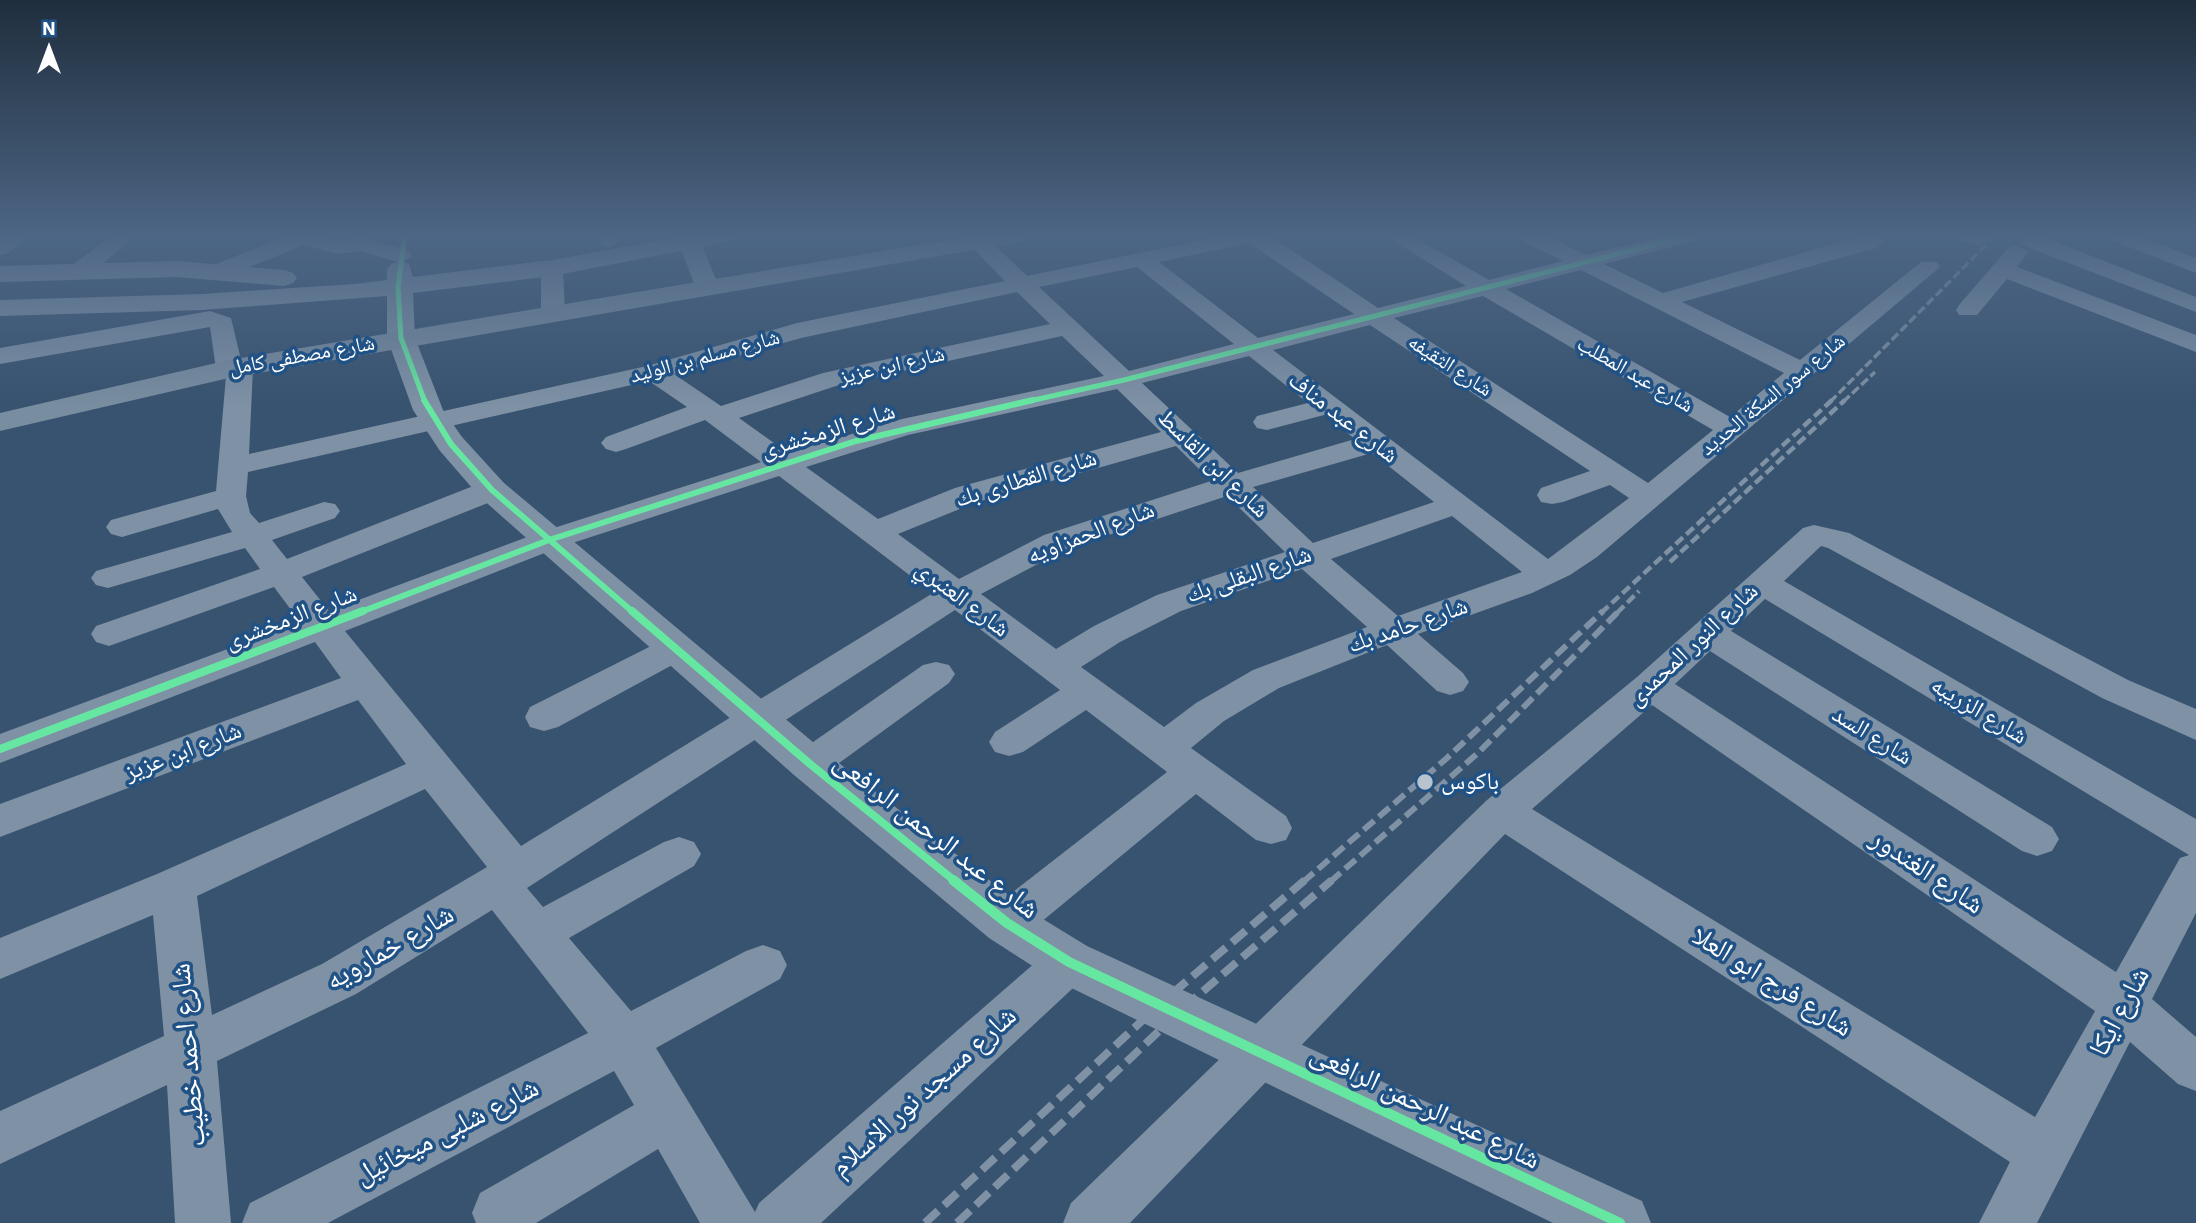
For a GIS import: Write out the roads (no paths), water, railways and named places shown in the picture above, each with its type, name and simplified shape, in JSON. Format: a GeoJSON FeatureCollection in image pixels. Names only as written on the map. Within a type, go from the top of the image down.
{"type":"FeatureCollection","features":[{"type":"Feature","properties":{"kind":"main road","name":"شارع مصطفى كامل"},"geometry":{"type":"LineString","coordinates":[[0,422],[234,368],[688,292]]}},
{"type":"Feature","properties":{"kind":"street"},"geometry":{"type":"LineString","coordinates":[[0,308],[202,302],[251,292]]}},
{"type":"Feature","properties":{"kind":"street","name":"شارع عبد الرحمن الرافعى"},"geometry":{"type":"LineString","coordinates":[[401,292],[401,338],[428,410],[451,444],[492,490],[810,764],[1007,923],[1069,962],[1620,1223]]}},
{"type":"Feature","properties":{"kind":"street"},"geometry":{"type":"LineString","coordinates":[[553,292],[553,313]]}},
{"type":"Feature","properties":{"kind":"street","name":"شارع مسلم بن الوليد"},"geometry":{"type":"LineString","coordinates":[[122,527],[233,481],[437,423],[653,372],[797,331],[991,292]]}},
{"type":"Feature","properties":{"kind":"street","name":"شارع ابن القاسط"},"geometry":{"type":"LineString","coordinates":[[1033,292],[1307,555],[1450,682]]}},
{"type":"Feature","properties":{"kind":"street","name":"شارع عبد مناف"},"geometry":{"type":"LineString","coordinates":[[1183,292],[1546,574]]}},
{"type":"Feature","properties":{"kind":"street","name":"شارع الثقيفه"},"geometry":{"type":"LineString","coordinates":[[1339,292],[1649,497]]}},
{"type":"Feature","properties":{"kind":"street","name":"شارع الزمخشرى"},"geometry":{"type":"LineString","coordinates":[[0,749],[550,540],[783,465],[902,428],[1124,380],[1466,292]]}},
{"type":"Feature","properties":{"kind":"street","name":"شارع عبد المطلب"},"geometry":{"type":"LineString","coordinates":[[1490,292],[1731,429]]}},
{"type":"Feature","properties":{"kind":"street"},"geometry":{"type":"LineString","coordinates":[[1642,292],[1794,379]]}},
{"type":"Feature","properties":{"kind":"street"},"geometry":{"type":"LineString","coordinates":[[1660,301],[1706,292]]}},
{"type":"Feature","properties":{"kind":"street","name":"شارع سور السكة الحديد"},"geometry":{"type":"LineString","coordinates":[[1649,497],[1794,379],[1869,292]]}},
{"type":"Feature","properties":{"kind":"street"},"geometry":{"type":"LineString","coordinates":[[1968,310],[1982,292]]}},
{"type":"Feature","properties":{"kind":"street"},"geometry":{"type":"LineString","coordinates":[[2029,292],[2089,323]]}},
{"type":"Feature","properties":{"kind":"street"},"geometry":{"type":"LineString","coordinates":[[2045,292],[2196,344]]}},
{"type":"Feature","properties":{"kind":"street"},"geometry":{"type":"LineString","coordinates":[[2167,292],[2196,304]]}},
{"type":"Feature","properties":{"kind":"street"},"geometry":{"type":"LineString","coordinates":[[0,356],[210,318],[222,323],[234,368],[235,514],[432,769],[508,879],[536,934],[624,1040],[730,1223]]}},
{"type":"Feature","properties":{"kind":"street","name":"شارع ابن عزيز"},"geometry":{"type":"LineString","coordinates":[[616,443],[832,379],[1068,327]]}},
{"type":"Feature","properties":{"kind":"street"},"geometry":{"type":"LineString","coordinates":[[1712,352],[1794,379]]}},
{"type":"Feature","properties":{"kind":"street","name":"شارع العنبري"},"geometry":{"type":"LineString","coordinates":[[653,372],[713,413],[1271,828]]}},
{"type":"Feature","properties":{"kind":"street"},"geometry":{"type":"LineString","coordinates":[[1267,422],[1327,406]]}},
{"type":"Feature","properties":{"kind":"street","name":"شارع القطارى بك"},"geometry":{"type":"LineString","coordinates":[[873,533],[966,495],[1080,461],[1184,435]]}},
{"type":"Feature","properties":{"kind":"street","name":"شارع الحمزاويه"},"geometry":{"type":"LineString","coordinates":[[758,719],[956,594],[1055,542],[1235,483],[1374,443]]}},
{"type":"Feature","properties":{"kind":"street"},"geometry":{"type":"LineString","coordinates":[[1552,495],[1613,473]]}},
{"type":"Feature","properties":{"kind":"street"},"geometry":{"type":"LineString","coordinates":[[109,634],[282,573],[492,490]]}},
{"type":"Feature","properties":{"kind":"street","name":"شارع حامد بك"},"geometry":{"type":"LineString","coordinates":[[1007,923],[1179,761],[1210,712],[1266,679],[1326,654],[1520,586],[1546,574],[1585,550],[1649,497]]}},
{"type":"Feature","properties":{"kind":"street","name":"شارع البقلى بك"},"geometry":{"type":"LineString","coordinates":[[1053,668],[1107,634],[1169,603],[1455,505]]}},
{"type":"Feature","properties":{"kind":"street"},"geometry":{"type":"LineString","coordinates":[[108,578],[252,536],[324,511]]}},
{"type":"Feature","properties":{"kind":"street","name":"شارع النور المحمدى"},"geometry":{"type":"LineString","coordinates":[[1091,1223],[1502,811],[1650,687],[1809,537],[1826,536],[2115,689],[2157,705],[2196,726]]}},
{"type":"Feature","properties":{"kind":"street","name":"شارع الزريبه"},"geometry":{"type":"LineString","coordinates":[[1762,582],[2196,840]]}},
{"type":"Feature","properties":{"kind":"street","name":"شارع السد"},"geometry":{"type":"LineString","coordinates":[[1707,633],[2037,839]]}},
{"type":"Feature","properties":{"kind":"street"},"geometry":{"type":"LineString","coordinates":[[544,717],[674,649]]}},
{"type":"Feature","properties":{"kind":"street"},"geometry":{"type":"LineString","coordinates":[[810,764],[936,674]]}},
{"type":"Feature","properties":{"kind":"street","name":"شارع ابن عزيز"},"geometry":{"type":"LineString","coordinates":[[0,821],[367,682]]}},
{"type":"Feature","properties":{"kind":"street","name":"شارع الغندور"},"geometry":{"type":"LineString","coordinates":[[1650,687],[2124,1004],[2166,1044],[2196,1067]]}},
{"type":"Feature","properties":{"kind":"street"},"geometry":{"type":"LineString","coordinates":[[1009,742],[1085,692]]}},
{"type":"Feature","properties":{"kind":"street","name":"شارع خمارويه"},"geometry":{"type":"LineString","coordinates":[[0,1138],[339,979],[508,879],[758,719]]}},
{"type":"Feature","properties":{"kind":"street"},"geometry":{"type":"LineString","coordinates":[[0,959],[173,887],[432,769]]}},
{"type":"Feature","properties":{"kind":"street","name":"شارع فرج ابو العلا"},"geometry":{"type":"LineString","coordinates":[[1502,811],[2043,1153]]}},
{"type":"Feature","properties":{"kind":"street"},"geometry":{"type":"LineString","coordinates":[[536,934],[679,854]]}},
{"type":"Feature","properties":{"kind":"street","name":"شارع احمد خطيب"},"geometry":{"type":"LineString","coordinates":[[173,887],[191,1049],[203,1223]]}},
{"type":"Feature","properties":{"kind":"street","name":"شارع ايكا"},"geometry":{"type":"LineString","coordinates":[[2007,1223],[2124,1004],[2190,896]]}},
{"type":"Feature","properties":{"kind":"street","name":"شارع مسجد نور الاسلام"},"geometry":{"type":"LineString","coordinates":[[779,1223],[1069,962]]}},
{"type":"Feature","properties":{"kind":"street","name":"شارع شلبى ميخائيل"},"geometry":{"type":"LineString","coordinates":[[270,1223],[763,965]]}},
{"type":"Feature","properties":{"kind":"street"},"geometry":{"type":"LineString","coordinates":[[500,1213],[668,1114]]}},
{"type":"Feature","properties":{"kind":"railway"},"geometry":{"type":"LineString","coordinates":[[1832,400],[1939,292]]}},
{"type":"Feature","properties":{"kind":"railway"},"geometry":{"type":"LineString","coordinates":[[1843,402],[1875,372]]}},
{"type":"Feature","properties":{"kind":"railway"},"geometry":{"type":"LineString","coordinates":[[1601,613],[1832,400]]}},
{"type":"Feature","properties":{"kind":"railway"},"geometry":{"type":"LineString","coordinates":[[1670,562],[1845,400]]}},
{"type":"Feature","properties":{"kind":"railway"},"geometry":{"type":"LineString","coordinates":[[1619,611],[1639,591]]}},
{"type":"Feature","properties":{"kind":"railway"},"geometry":{"type":"LineString","coordinates":[[1303,882],[1447,758],[1603,611]]}},
{"type":"Feature","properties":{"kind":"railway"},"geometry":{"type":"LineString","coordinates":[[1330,882],[1478,753],[1619,611]]}},
{"type":"Feature","properties":{"kind":"railway"},"geometry":{"type":"LineString","coordinates":[[925,1223],[1160,1004],[1305,880]]}},
{"type":"Feature","properties":{"kind":"railway"},"geometry":{"type":"LineString","coordinates":[[957,1223],[1179,1012],[1332,880]]}},
{"type":"Feature","properties":{"kind":"place","name":"باكوس"},"geometry":{"type":"Point","coordinates":[1425,782]}}]}
